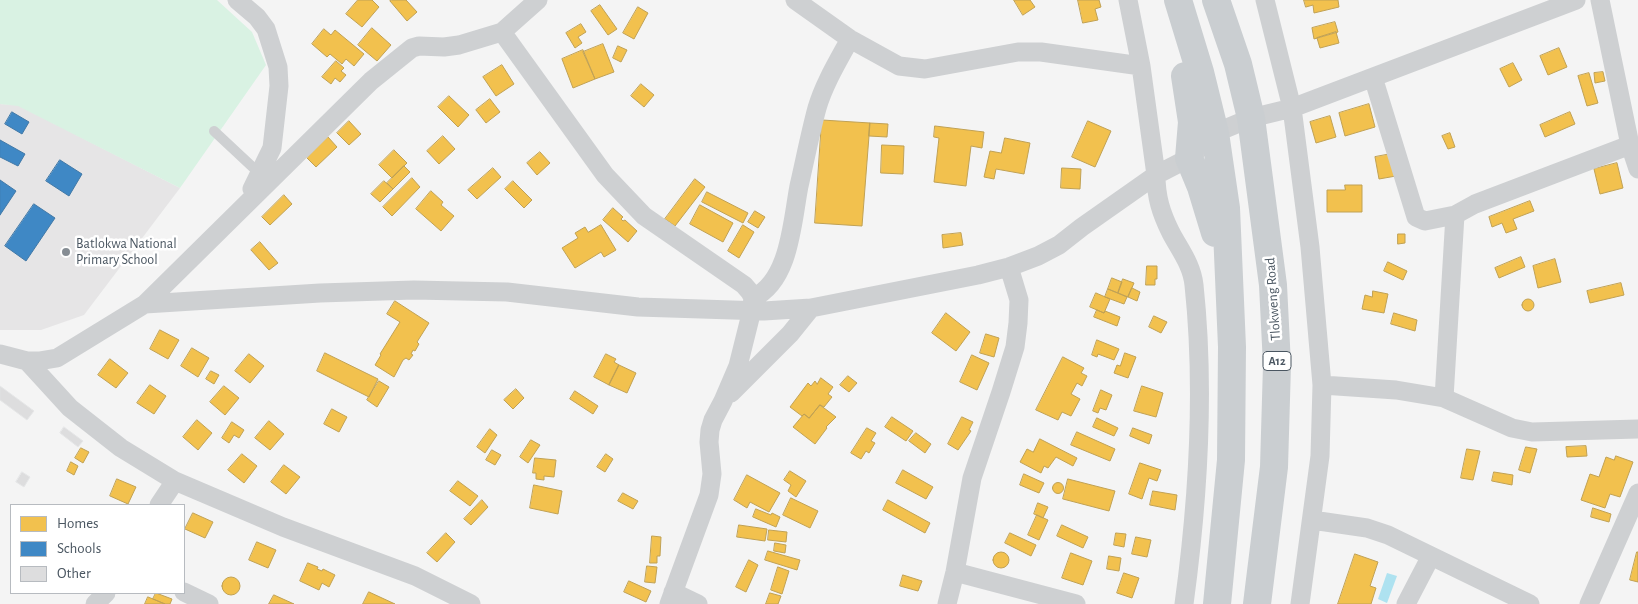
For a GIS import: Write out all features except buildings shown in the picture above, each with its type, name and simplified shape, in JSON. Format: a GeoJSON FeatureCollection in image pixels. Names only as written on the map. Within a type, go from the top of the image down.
{"type":"FeatureCollection","features":[{"type":"Feature","properties":{"kind":"main road"},"geometry":{"type":"LineString","coordinates":[[1178,0],[1200,72],[1215,132],[1226,208],[1232,347],[1231,460],[1217,604]]}},
{"type":"Feature","properties":{"kind":"main road"},"geometry":{"type":"LineString","coordinates":[[1178,0],[1180,38],[1192,122],[1189,158],[1204,194],[1228,272]]}},
{"type":"Feature","properties":{"kind":"main road","name":"Tlokweng Road"},"geometry":{"type":"LineString","coordinates":[[1216,0],[1238,64],[1251,118],[1274,285],[1277,365],[1274,467],[1257,604]]}},
{"type":"Feature","properties":{"kind":"street"},"geometry":{"type":"LineString","coordinates":[[237,0],[257,17],[266,29],[278,67],[279,86],[272,148],[240,211]]}},
{"type":"Feature","properties":{"kind":"street"},"geometry":{"type":"LineString","coordinates":[[0,354],[26,361],[39,362],[56,358],[145,304],[371,81],[403,54],[419,46],[444,48],[502,32],[538,0]]}},
{"type":"Feature","properties":{"kind":"street"},"geometry":{"type":"LineString","coordinates":[[795,0],[850,38],[887,60],[899,66],[909,68],[944,66],[1018,52],[1041,52],[1141,66]]}},
{"type":"Feature","properties":{"kind":"street"},"geometry":{"type":"LineString","coordinates":[[1128,0],[1141,66],[1156,175],[1156,192],[1161,211],[1187,260],[1194,283],[1199,371],[1197,461],[1193,534],[1184,604]]}},
{"type":"Feature","properties":{"kind":"street"},"geometry":{"type":"LineString","coordinates":[[1265,0],[1292,108],[1310,247],[1322,385],[1320,456],[1300,604]]}},
{"type":"Feature","properties":{"kind":"street"},"geometry":{"type":"LineString","coordinates":[[1600,0],[1630,146],[1638,169]]}},
{"type":"Feature","properties":{"kind":"street"},"geometry":{"type":"LineString","coordinates":[[145,304],[320,293],[414,290],[506,292],[638,307],[752,304],[811,308],[978,275],[1009,267],[1038,256],[1059,245],[1082,226],[1156,175],[1189,158],[1215,132],[1251,118],[1292,108],[1566,2]]}},
{"type":"Feature","properties":{"kind":"street"},"geometry":{"type":"LineString","coordinates":[[502,32],[605,175],[623,195],[644,216],[744,285],[750,292],[752,304],[738,366],[710,430],[709,442],[712,474],[709,495],[671,598],[698,604]]}},
{"type":"Feature","properties":{"kind":"street"},"geometry":{"type":"LineString","coordinates":[[752,304],[768,288],[787,250],[818,106],[830,75],[850,38]]}},
{"type":"Feature","properties":{"kind":"street"},"geometry":{"type":"LineString","coordinates":[[1373,77],[1416,217],[1425,221],[1455,215],[1475,204],[1630,146]]}},
{"type":"Feature","properties":{"kind":"street"},"geometry":{"type":"LineString","coordinates":[[1444,398],[1455,215]]}},
{"type":"Feature","properties":{"kind":"street"},"geometry":{"type":"LineString","coordinates":[[947,604],[955,572],[972,478],[1014,347],[1019,300],[1009,267]]}},
{"type":"Feature","properties":{"kind":"street"},"geometry":{"type":"LineString","coordinates":[[724,401],[790,334],[811,308]]}},
{"type":"Feature","properties":{"kind":"street"},"geometry":{"type":"LineString","coordinates":[[26,361],[70,408],[121,448],[175,482],[283,527],[415,576],[471,604]]}},
{"type":"Feature","properties":{"kind":"street"},"geometry":{"type":"LineString","coordinates":[[1322,385],[1396,390],[1444,398],[1512,428],[1532,432],[1638,429]]}},
{"type":"Feature","properties":{"kind":"street"},"geometry":{"type":"LineString","coordinates":[[160,504],[175,482]]}},
{"type":"Feature","properties":{"kind":"street"},"geometry":{"type":"LineString","coordinates":[[1589,604],[1638,493]]}},
{"type":"Feature","properties":{"kind":"street"},"geometry":{"type":"LineString","coordinates":[[1312,520],[1367,528],[1388,535],[1530,604]]}},
{"type":"Feature","properties":{"kind":"street"},"geometry":{"type":"LineString","coordinates":[[1406,604],[1430,556]]}},
{"type":"Feature","properties":{"kind":"street"},"geometry":{"type":"LineString","coordinates":[[955,572],[1076,604]]}},
{"type":"Feature","properties":{"kind":"street"},"geometry":{"type":"LineString","coordinates":[[185,592],[209,604]]}},
{"type":"Feature","properties":{"kind":"street"},"geometry":{"type":"LineString","coordinates":[[95,604],[105,594]]}},
{"type":"Feature","properties":{"kind":"lane"},"geometry":{"type":"LineString","coordinates":[[214,130],[260,174]]}},
{"type":"Feature","properties":{"kind":"shaded area","name":"Batlokwa National Primary School"},"geometry":{"type":"Polygon","coordinates":[[[0,104],[18,105],[180,188],[84,315],[41,330],[0,330],[0,104]]]}},
{"type":"Feature","properties":{"kind":"green space"},"geometry":{"type":"Polygon","coordinates":[[[0,0],[217,0],[252,32],[266,65],[180,188],[18,106],[0,104],[0,0]]]}},
{"type":"Feature","properties":{"kind":"water"},"geometry":{"type":"Polygon","coordinates":[[[1387,573],[1397,576],[1387,603],[1378,599],[1387,573]]]}},
{"type":"Feature","properties":{"kind":"place","name":"Batlokwa National Primary School"},"geometry":{"type":"Point","coordinates":[66,252]}}]}
